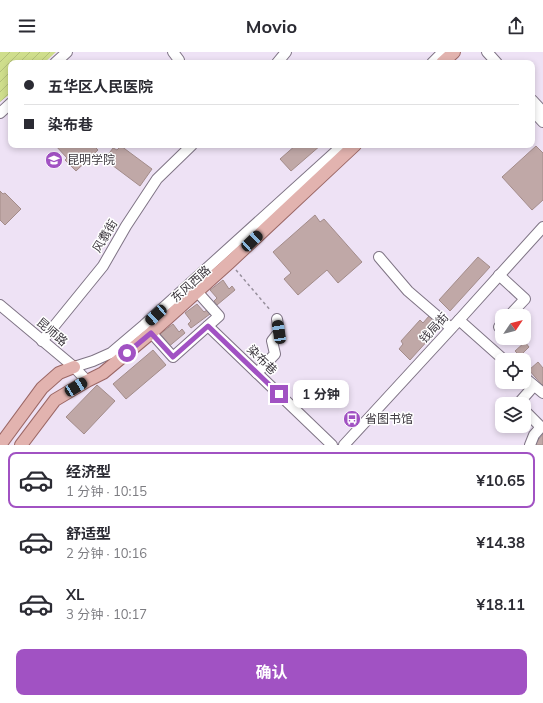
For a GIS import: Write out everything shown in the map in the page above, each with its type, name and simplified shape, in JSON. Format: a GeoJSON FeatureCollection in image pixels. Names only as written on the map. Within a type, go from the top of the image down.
{"type":"FeatureCollection","features":[{"type":"Feature","properties":{"kind":"main road"},"geometry":{"type":"LineString","coordinates":[[445,60],[454,52]]}},
{"type":"Feature","properties":{"kind":"main road","name":"东风西路"},"geometry":{"type":"LineString","coordinates":[[21,445],[55,400],[103,372],[194,288],[230,263],[352,148]]}},
{"type":"Feature","properties":{"kind":"main road","name":"东风西路"},"geometry":{"type":"LineString","coordinates":[[0,445],[42,388],[59,373],[74,367]]}},
{"type":"Feature","properties":{"kind":"street"},"geometry":{"type":"LineString","coordinates":[[58,60],[67,52]]}},
{"type":"Feature","properties":{"kind":"street"},"geometry":{"type":"LineString","coordinates":[[279,60],[286,52]]}},
{"type":"Feature","properties":{"kind":"street"},"geometry":{"type":"LineString","coordinates":[[435,60],[443,52]]}},
{"type":"Feature","properties":{"kind":"street"},"geometry":{"type":"LineString","coordinates":[[478,52],[485,60]]}},
{"type":"Feature","properties":{"kind":"street"},"geometry":{"type":"LineString","coordinates":[[487,52],[494,60]]}},
{"type":"Feature","properties":{"kind":"street"},"geometry":{"type":"LineString","coordinates":[[535,103],[543,112]]}},
{"type":"Feature","properties":{"kind":"street"},"geometry":{"type":"LineString","coordinates":[[0,113],[8,106]]}},
{"type":"Feature","properties":{"kind":"street"},"geometry":{"type":"LineString","coordinates":[[535,113],[543,122]]}},
{"type":"Feature","properties":{"kind":"street","name":"风翥街"},"geometry":{"type":"LineString","coordinates":[[42,341],[103,266],[126,226],[157,179],[189,148]]}},
{"type":"Feature","properties":{"kind":"street","name":"东风西路"},"geometry":{"type":"LineString","coordinates":[[194,288],[340,148]]}},
{"type":"Feature","properties":{"kind":"street","name":"钱局街"},"geometry":{"type":"LineString","coordinates":[[344,445],[543,227]]}},
{"type":"Feature","properties":{"kind":"street"},"geometry":{"type":"LineString","coordinates":[[379,257],[408,291],[451,328]]}},
{"type":"Feature","properties":{"kind":"street"},"geometry":{"type":"LineString","coordinates":[[499,275],[525,299],[516,309]]}},
{"type":"Feature","properties":{"kind":"street"},"geometry":{"type":"LineString","coordinates":[[148,329],[173,357],[208,326],[219,316],[194,288]]}},
{"type":"Feature","properties":{"kind":"street","name":"昆师路"},"geometry":{"type":"LineString","coordinates":[[0,304],[74,367],[87,381]]}},
{"type":"Feature","properties":{"kind":"street"},"geometry":{"type":"LineString","coordinates":[[257,373],[275,354],[272,341],[279,332],[277,319]]}},
{"type":"Feature","properties":{"kind":"street"},"geometry":{"type":"LineString","coordinates":[[459,320],[496,353]]}},
{"type":"Feature","properties":{"kind":"street","name":"染布巷"},"geometry":{"type":"LineString","coordinates":[[208,326],[332,445]]}},
{"type":"Feature","properties":{"kind":"street","name":"东风西路"},"geometry":{"type":"LineString","coordinates":[[74,367],[111,353],[148,329]]}},
{"type":"Feature","properties":{"kind":"street"},"geometry":{"type":"LineString","coordinates":[[531,383],[543,393]]}},
{"type":"Feature","properties":{"kind":"street"},"geometry":{"type":"LineString","coordinates":[[524,397],[532,388]]}},
{"type":"Feature","properties":{"kind":"street"},"geometry":{"type":"LineString","coordinates":[[530,445],[534,435],[542,427],[531,417]]}},
{"type":"Feature","properties":{"kind":"path"},"geometry":{"type":"LineString","coordinates":[[230,263],[277,319]]}},
{"type":"Feature","properties":{"kind":"green space"},"geometry":{"type":"Polygon","coordinates":[[[0,52],[56,52],[47,60],[8,60],[8,95],[0,102],[0,52]]]}},
{"type":"Feature","properties":{"kind":"building"},"geometry":{"type":"Polygon","coordinates":[[[536,146],[543,153],[543,200],[532,210],[502,177],[536,146]]]}},
{"type":"Feature","properties":{"kind":"building"},"geometry":{"type":"Polygon","coordinates":[[[58,148],[96,148],[98,150],[76,171],[65,160],[67,158],[58,148]]]}},
{"type":"Feature","properties":{"kind":"building"},"geometry":{"type":"Polygon","coordinates":[[[113,148],[117,150],[119,148],[124,148],[152,169],[140,186],[108,162],[110,159],[107,156],[113,148]]]}},
{"type":"Feature","properties":{"kind":"building"},"geometry":{"type":"Polygon","coordinates":[[[293,148],[318,148],[291,171],[280,159],[293,148]]]}},
{"type":"Feature","properties":{"kind":"building"},"geometry":{"type":"Polygon","coordinates":[[[0,191],[3,194],[5,193],[21,209],[5,225],[0,220],[0,191]]]}},
{"type":"Feature","properties":{"kind":"building"},"geometry":{"type":"Polygon","coordinates":[[[315,215],[320,222],[324,219],[362,262],[338,283],[327,270],[298,295],[284,279],[291,273],[273,252],[315,215]]]}},
{"type":"Feature","properties":{"kind":"building"},"geometry":{"type":"Polygon","coordinates":[[[478,257],[490,267],[450,311],[439,300],[478,257]]]}},
{"type":"Feature","properties":{"kind":"building"},"geometry":{"type":"Polygon","coordinates":[[[223,280],[229,289],[232,286],[235,290],[217,305],[214,301],[217,298],[210,290],[223,280]]]}},
{"type":"Feature","properties":{"kind":"building"},"geometry":{"type":"Polygon","coordinates":[[[197,304],[204,312],[207,310],[210,314],[191,328],[188,324],[191,321],[185,313],[197,304]]]}},
{"type":"Feature","properties":{"kind":"building"},"geometry":{"type":"Polygon","coordinates":[[[429,316],[440,327],[410,360],[399,349],[403,344],[401,341],[420,320],[423,323],[429,316]]]}},
{"type":"Feature","properties":{"kind":"building"},"geometry":{"type":"Polygon","coordinates":[[[173,324],[179,332],[182,329],[185,333],[167,348],[164,344],[167,342],[160,334],[173,324]]]}},
{"type":"Feature","properties":{"kind":"building"},"geometry":{"type":"Polygon","coordinates":[[[522,345],[527,345],[529,347],[523,353],[517,353],[515,351],[522,345]]]}},
{"type":"Feature","properties":{"kind":"building"},"geometry":{"type":"Polygon","coordinates":[[[153,350],[166,365],[126,399],[113,384],[153,350]]]}},
{"type":"Feature","properties":{"kind":"building"},"geometry":{"type":"Polygon","coordinates":[[[538,362],[543,368],[542,385],[531,372],[531,368],[538,362]]]}},
{"type":"Feature","properties":{"kind":"building"},"geometry":{"type":"Polygon","coordinates":[[[97,385],[115,401],[84,434],[66,417],[97,385]]]}},
{"type":"Feature","properties":{"kind":"building"},"geometry":{"type":"Polygon","coordinates":[[[543,434],[543,445],[534,445],[543,434]]]}},
{"type":"Feature","properties":{"kind":"place","name":"昆明学院"},"geometry":{"type":"Point","coordinates":[54,160]}},
{"type":"Feature","properties":{"kind":"place","name":"省图书馆"},"geometry":{"type":"Point","coordinates":[352,419]}},
{"type":"Feature","properties":{"kind":"route"},"geometry":{"type":"LineString","coordinates":[[127,353],[151,333],[173,357],[208,326],[279,394]]}}]}
